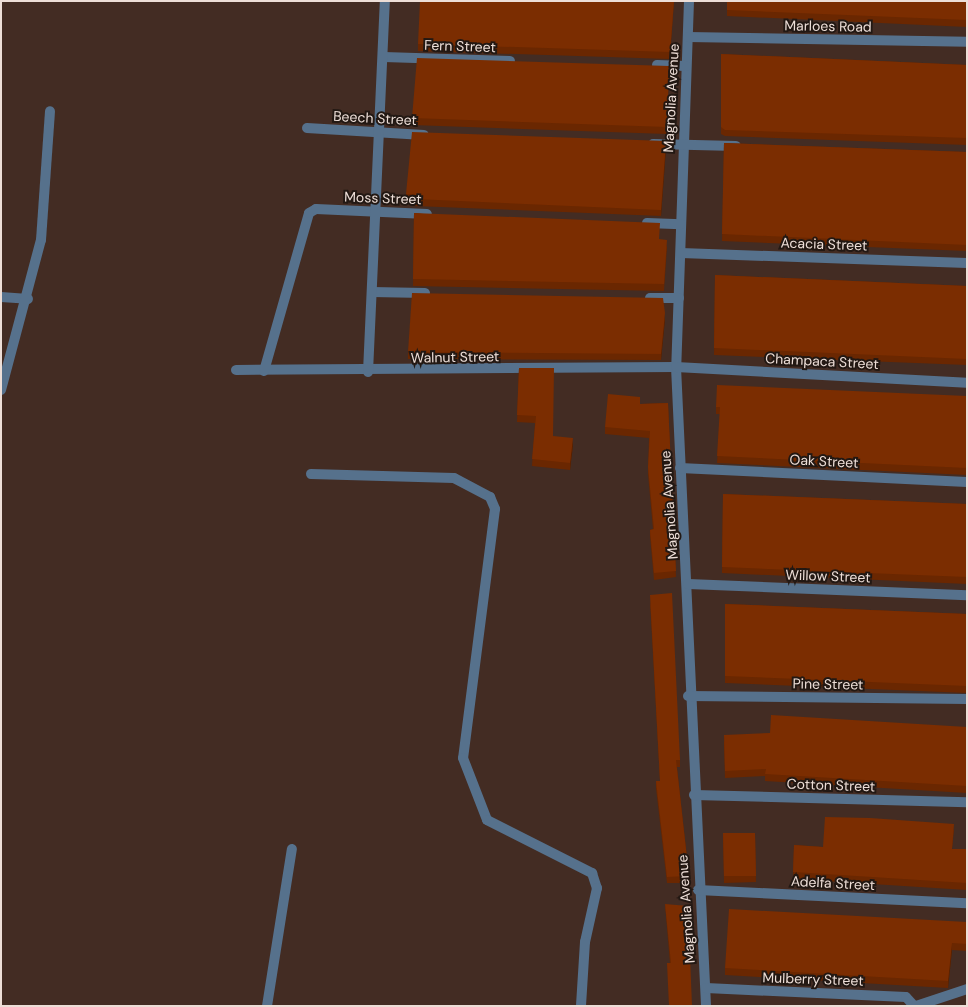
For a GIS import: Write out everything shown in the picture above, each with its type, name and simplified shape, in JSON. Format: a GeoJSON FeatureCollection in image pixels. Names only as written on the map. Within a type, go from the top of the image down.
{"type":"FeatureCollection","features":[{"type":"Feature","properties":{"kind":"street"},"geometry":{"type":"LineString","coordinates":[[368,372],[384,57],[385,1]]}},
{"type":"Feature","properties":{"kind":"street","name":"Magnolia Avenue"},"geometry":{"type":"LineString","coordinates":[[689,1],[681,145],[681,253],[676,367],[680,468],[688,584],[688,696],[706,1006]]}},
{"type":"Feature","properties":{"kind":"street","name":"Marloes Road"},"geometry":{"type":"LineString","coordinates":[[688,37],[967,42]]}},
{"type":"Feature","properties":{"kind":"street","name":"Fern Street"},"geometry":{"type":"LineString","coordinates":[[384,57],[520,61]]}},
{"type":"Feature","properties":{"kind":"street"},"geometry":{"type":"LineString","coordinates":[[647,65],[686,66]]}},
{"type":"Feature","properties":{"kind":"street"},"geometry":{"type":"LineString","coordinates":[[1,390],[28,299],[41,240],[50,110]]}},
{"type":"Feature","properties":{"kind":"street","name":"Beech Street"},"geometry":{"type":"LineString","coordinates":[[307,128],[438,135]]}},
{"type":"Feature","properties":{"kind":"street"},"geometry":{"type":"LineString","coordinates":[[642,143],[750,146]]}},
{"type":"Feature","properties":{"kind":"street","name":"Moss Street"},"geometry":{"type":"LineString","coordinates":[[264,371],[309,213],[316,209],[435,214]]}},
{"type":"Feature","properties":{"kind":"street"},"geometry":{"type":"LineString","coordinates":[[632,222],[681,224]]}},
{"type":"Feature","properties":{"kind":"street","name":"Acacia Street"},"geometry":{"type":"LineString","coordinates":[[681,253],[967,263]]}},
{"type":"Feature","properties":{"kind":"street"},"geometry":{"type":"LineString","coordinates":[[372,292],[442,294]]}},
{"type":"Feature","properties":{"kind":"street"},"geometry":{"type":"LineString","coordinates":[[1,297],[28,299]]}},
{"type":"Feature","properties":{"kind":"street"},"geometry":{"type":"LineString","coordinates":[[639,298],[679,298]]}},
{"type":"Feature","properties":{"kind":"street","name":"Walnut Street"},"geometry":{"type":"LineString","coordinates":[[236,370],[368,372],[676,367]]}},
{"type":"Feature","properties":{"kind":"street","name":"Champaca Street"},"geometry":{"type":"LineString","coordinates":[[676,367],[967,383]]}},
{"type":"Feature","properties":{"kind":"street","name":"Oak Street"},"geometry":{"type":"LineString","coordinates":[[680,468],[967,482]]}},
{"type":"Feature","properties":{"kind":"street"},"geometry":{"type":"LineString","coordinates":[[311,474],[454,478],[490,497],[495,509],[463,758],[487,820],[592,873],[597,888],[585,942],[581,1006]]}},
{"type":"Feature","properties":{"kind":"street","name":"Willow Street"},"geometry":{"type":"LineString","coordinates":[[688,584],[967,595]]}},
{"type":"Feature","properties":{"kind":"street","name":"Pine Street"},"geometry":{"type":"LineString","coordinates":[[688,696],[967,700]]}},
{"type":"Feature","properties":{"kind":"street","name":"Cotton Street"},"geometry":{"type":"LineString","coordinates":[[694,794],[967,802]]}},
{"type":"Feature","properties":{"kind":"street"},"geometry":{"type":"LineString","coordinates":[[267,1006],[292,850]]}},
{"type":"Feature","properties":{"kind":"street","name":"Adelfa Street"},"geometry":{"type":"LineString","coordinates":[[698,890],[967,903]]}},
{"type":"Feature","properties":{"kind":"street","name":"Mulberry Street"},"geometry":{"type":"LineString","coordinates":[[706,988],[906,997],[915,1006]]}},
{"type":"Feature","properties":{"kind":"street"},"geometry":{"type":"LineString","coordinates":[[915,1006],[967,989]]}},
{"type":"Feature","properties":{"kind":"building"},"geometry":{"type":"Polygon","coordinates":[[[420,1],[674,1],[670,52],[418,44],[420,1]]]}},
{"type":"Feature","properties":{"kind":"building"},"geometry":{"type":"Polygon","coordinates":[[[727,1],[967,1],[967,20],[727,10],[727,1]]]}},
{"type":"Feature","properties":{"kind":"building"},"geometry":{"type":"Polygon","coordinates":[[[721,54],[967,65],[967,138],[725,130],[721,127],[721,54]]]}},
{"type":"Feature","properties":{"kind":"building"},"geometry":{"type":"Polygon","coordinates":[[[417,58],[669,66],[667,127],[412,118],[417,58]]]}},
{"type":"Feature","properties":{"kind":"building"},"geometry":{"type":"Polygon","coordinates":[[[412,132],[666,141],[661,210],[415,199],[415,194],[406,194],[412,132]]]}},
{"type":"Feature","properties":{"kind":"building"},"geometry":{"type":"Polygon","coordinates":[[[724,143],[967,152],[967,245],[722,234],[724,143]]]}},
{"type":"Feature","properties":{"kind":"building"},"geometry":{"type":"Polygon","coordinates":[[[414,213],[660,223],[659,239],[667,240],[664,284],[413,279],[414,213]]]}},
{"type":"Feature","properties":{"kind":"building"},"geometry":{"type":"Polygon","coordinates":[[[715,275],[967,286],[967,359],[714,348],[715,275]]]}},
{"type":"Feature","properties":{"kind":"building"},"geometry":{"type":"Polygon","coordinates":[[[412,293],[663,298],[665,313],[661,354],[408,352],[412,293]]]}},
{"type":"Feature","properties":{"kind":"building"},"geometry":{"type":"Polygon","coordinates":[[[519,368],[554,368],[553,436],[573,438],[570,463],[532,459],[536,416],[517,415],[519,368]]]}},
{"type":"Feature","properties":{"kind":"building"},"geometry":{"type":"Polygon","coordinates":[[[717,385],[967,396],[967,468],[717,456],[720,407],[716,407],[717,385]]]}},
{"type":"Feature","properties":{"kind":"building"},"geometry":{"type":"Polygon","coordinates":[[[608,394],[640,397],[640,404],[668,403],[676,571],[654,573],[650,530],[654,529],[648,467],[650,431],[605,427],[608,394]]]}},
{"type":"Feature","properties":{"kind":"building"},"geometry":{"type":"Polygon","coordinates":[[[723,494],[967,504],[967,577],[722,567],[723,494]]]}},
{"type":"Feature","properties":{"kind":"building"},"geometry":{"type":"Polygon","coordinates":[[[672,593],[680,760],[676,760],[689,876],[667,877],[656,781],[660,781],[650,595],[672,593]]]}},
{"type":"Feature","properties":{"kind":"building"},"geometry":{"type":"Polygon","coordinates":[[[725,604],[967,614],[967,686],[725,676],[725,604]]]}},
{"type":"Feature","properties":{"kind":"building"},"geometry":{"type":"Polygon","coordinates":[[[771,715],[967,727],[967,786],[765,774],[766,769],[725,771],[724,735],[770,733],[771,715]]]}},
{"type":"Feature","properties":{"kind":"building"},"geometry":{"type":"Polygon","coordinates":[[[825,817],[954,824],[952,849],[967,849],[967,883],[793,872],[794,845],[823,847],[825,817]]]}},
{"type":"Feature","properties":{"kind":"building"},"geometry":{"type":"Polygon","coordinates":[[[723,833],[755,833],[756,876],[724,876],[723,833]]]}},
{"type":"Feature","properties":{"kind":"building"},"geometry":{"type":"Polygon","coordinates":[[[665,904],[688,906],[692,1006],[669,1006],[667,963],[671,963],[665,904]]]}},
{"type":"Feature","properties":{"kind":"building"},"geometry":{"type":"Polygon","coordinates":[[[729,909],[967,922],[967,944],[952,943],[948,981],[725,968],[729,909]]]}}]}
